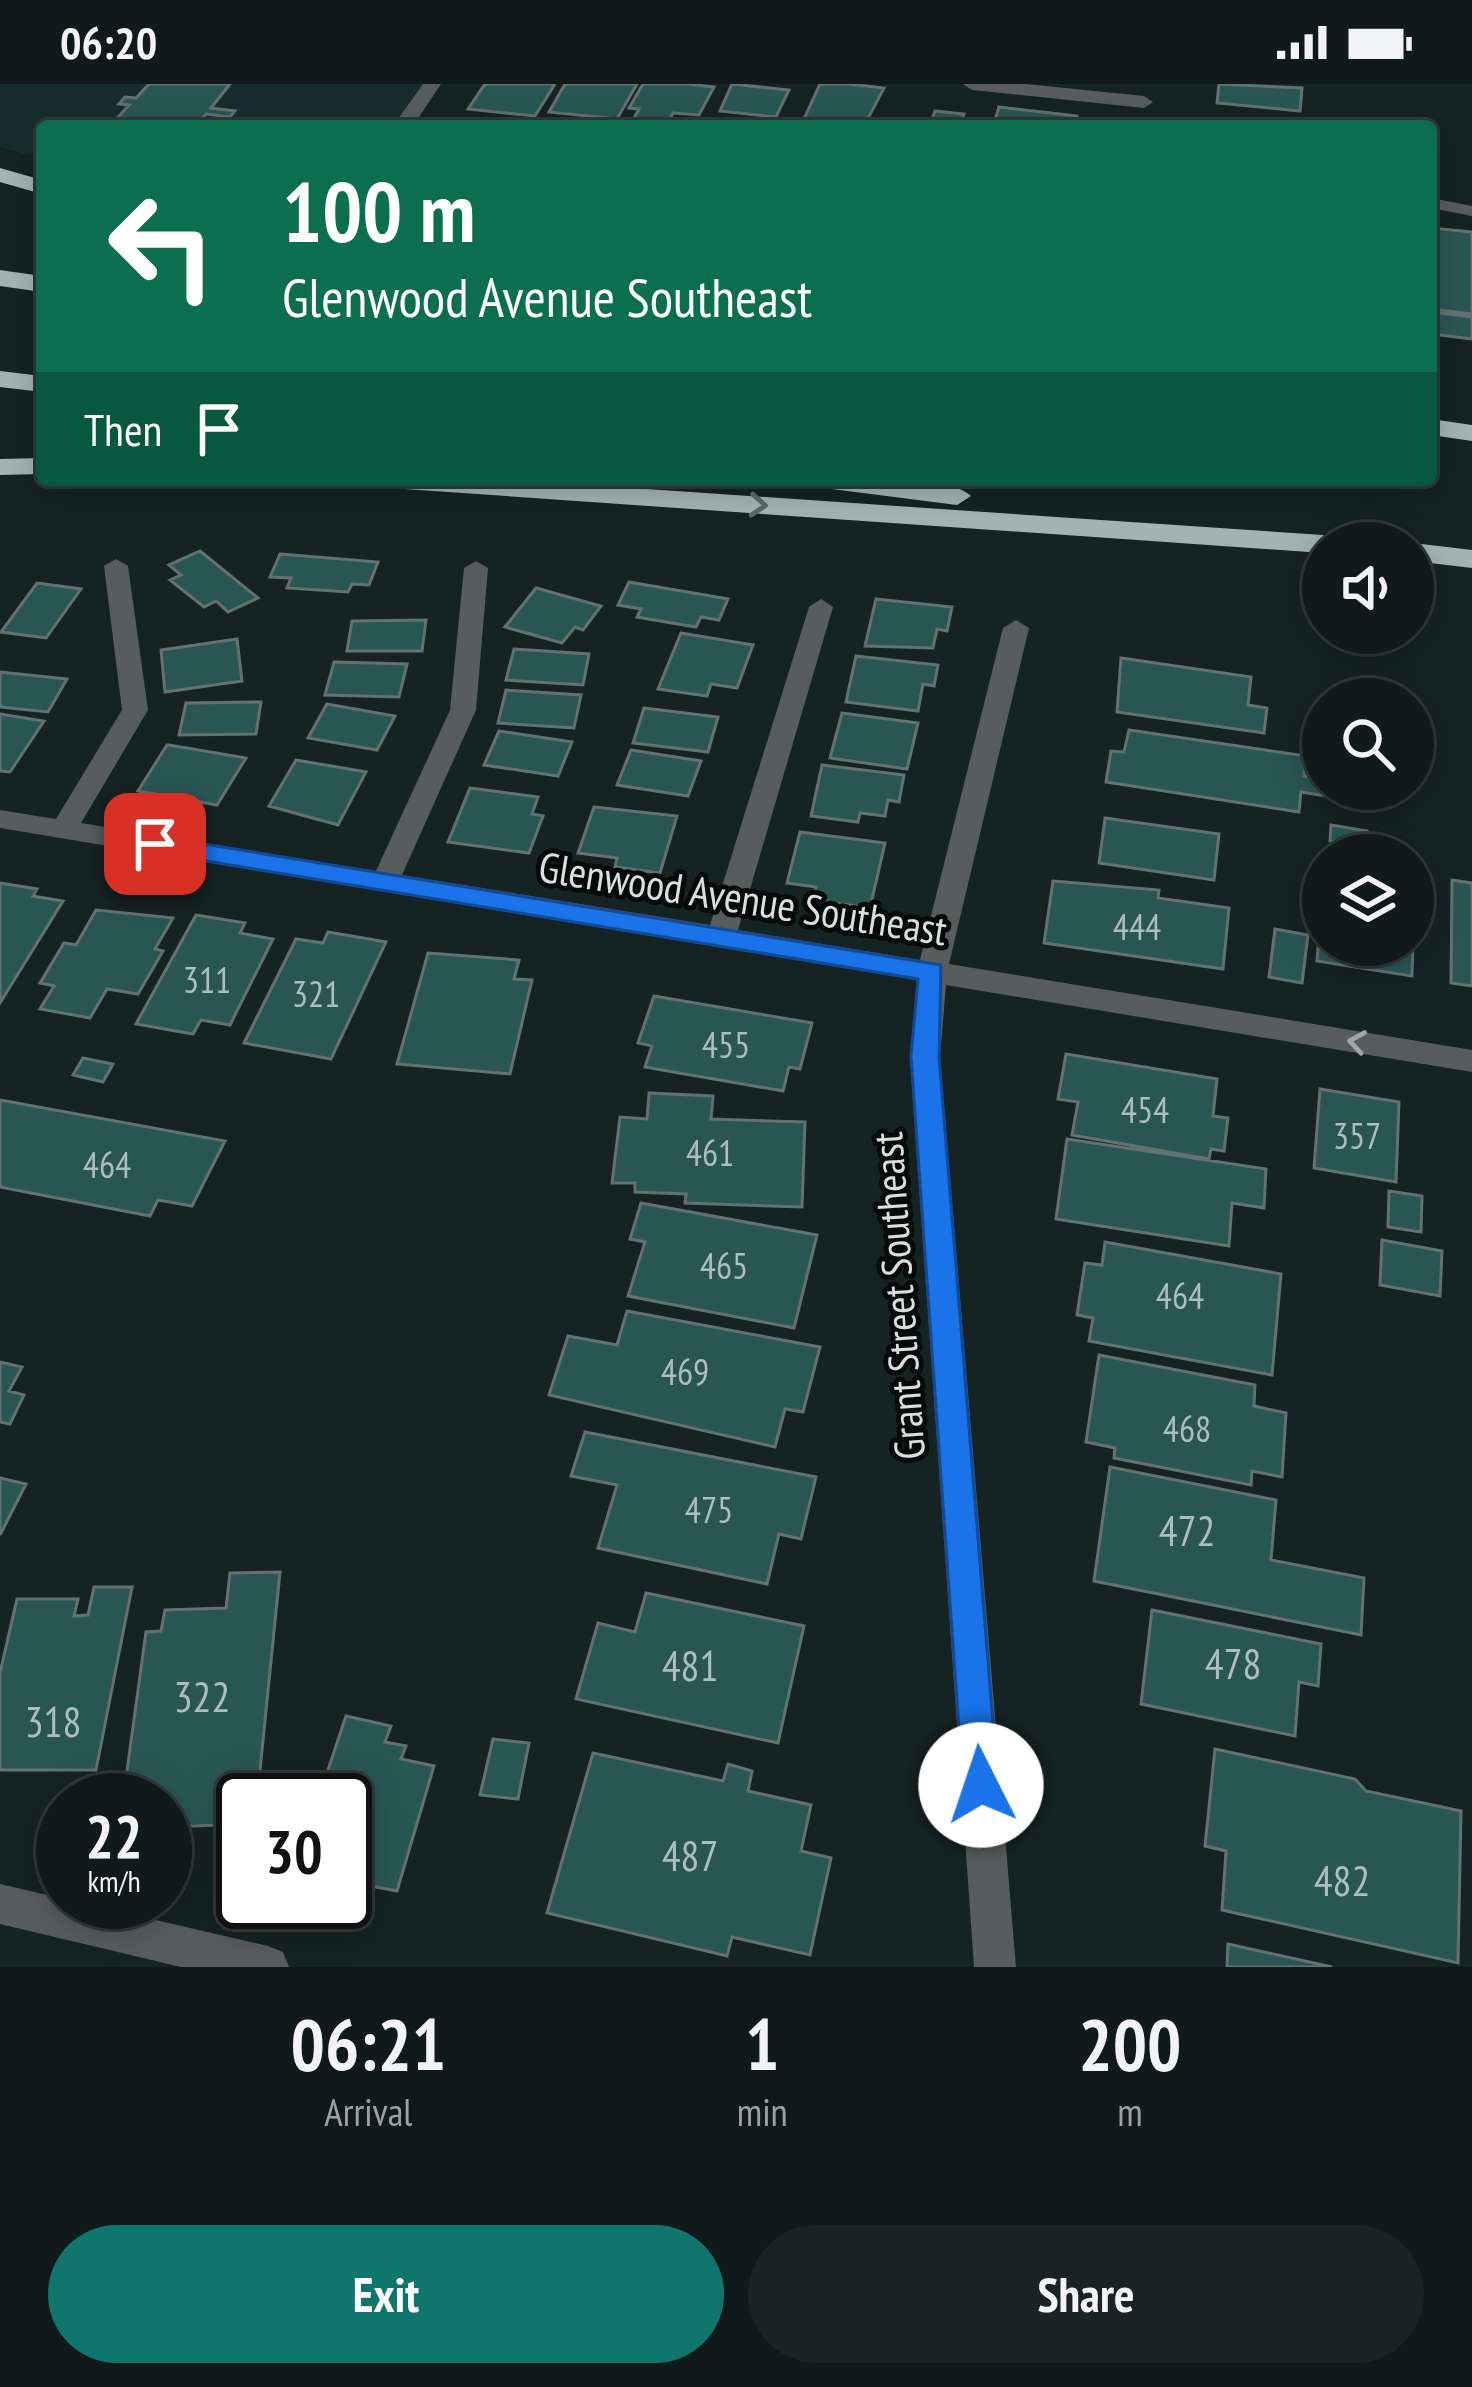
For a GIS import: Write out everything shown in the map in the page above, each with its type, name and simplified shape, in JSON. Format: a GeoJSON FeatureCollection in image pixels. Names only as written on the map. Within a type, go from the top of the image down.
{"type":"FeatureCollection","features":[{"type":"Feature","properties":{"kind":"highway"},"geometry":{"type":"LineString","coordinates":[[0,175],[36,185]]}},
{"type":"Feature","properties":{"kind":"highway"},"geometry":{"type":"LineString","coordinates":[[0,278],[36,283]]}},
{"type":"Feature","properties":{"kind":"highway"},"geometry":{"type":"LineString","coordinates":[[0,291],[36,295]]}},
{"type":"Feature","properties":{"kind":"highway"},"geometry":{"type":"LineString","coordinates":[[0,379],[36,383]]}},
{"type":"Feature","properties":{"kind":"highway"},"geometry":{"type":"LineString","coordinates":[[1437,428],[1472,433]]}},
{"type":"Feature","properties":{"kind":"highway"},"geometry":{"type":"LineString","coordinates":[[1437,452],[1472,456]]}},
{"type":"Feature","properties":{"kind":"highway"},"geometry":{"type":"LineString","coordinates":[[0,466],[36,466]]}},
{"type":"Feature","properties":{"kind":"highway"},"geometry":{"type":"LineString","coordinates":[[477,486],[1302,543]]}},
{"type":"Feature","properties":{"kind":"highway"},"geometry":{"type":"LineString","coordinates":[[873,486],[1302,538]]}},
{"type":"Feature","properties":{"kind":"highway"},"geometry":{"type":"LineString","coordinates":[[1434,554],[1472,559]]}},
{"type":"Feature","properties":{"kind":"street"},"geometry":{"type":"LineString","coordinates":[[407,120],[432,84]]}},
{"type":"Feature","properties":{"kind":"street"},"geometry":{"type":"LineString","coordinates":[[972,84],[1146,93]]}},
{"type":"Feature","properties":{"kind":"street"},"geometry":{"type":"LineString","coordinates":[[64,830],[135,710],[116,566]]}},
{"type":"Feature","properties":{"kind":"street"},"geometry":{"type":"LineString","coordinates":[[385,882],[463,710],[476,568]]}},
{"type":"Feature","properties":{"kind":"street"},"geometry":{"type":"LineString","coordinates":[[721,937],[821,607]]}},
{"type":"Feature","properties":{"kind":"street","name":"Grant Street Southeast"},"geometry":{"type":"LineString","coordinates":[[995,1967],[925,1057],[932,972],[1016,628]]}},
{"type":"Feature","properties":{"kind":"street","name":"Glenwood Avenue Southeast"},"geometry":{"type":"LineString","coordinates":[[0,819],[1472,1061]]}},
{"type":"Feature","properties":{"kind":"street"},"geometry":{"type":"LineString","coordinates":[[0,1904],[268,1967]]}},
{"type":"Feature","properties":{"kind":"lane"},"geometry":{"type":"LineString","coordinates":[[1437,203],[1472,211]]}},
{"type":"Feature","properties":{"kind":"shaded area"},"geometry":{"type":"Polygon","coordinates":[[[0,84],[432,84],[407,120],[36,120],[36,157],[0,147],[0,84]]]}},
{"type":"Feature","properties":{"kind":"building"},"geometry":{"type":"Polygon","coordinates":[[[149,84],[230,84],[211,108],[235,111],[230,117],[206,114],[201,120],[115,120],[129,105],[119,104],[125,97],[136,98],[149,84]]]}},
{"type":"Feature","properties":{"kind":"building"},"geometry":{"type":"Polygon","coordinates":[[[485,84],[555,84],[535,116],[468,109],[485,84]]]}},
{"type":"Feature","properties":{"kind":"building"},"geometry":{"type":"Polygon","coordinates":[[[565,84],[637,84],[617,119],[549,112],[565,84]]]}},
{"type":"Feature","properties":{"kind":"building"},"geometry":{"type":"Polygon","coordinates":[[[643,84],[714,87],[699,115],[673,113],[670,120],[634,118],[639,109],[629,108],[643,84]]]}},
{"type":"Feature","properties":{"kind":"building"},"geometry":{"type":"Polygon","coordinates":[[[732,84],[789,90],[776,117],[720,111],[732,84]]]}},
{"type":"Feature","properties":{"kind":"building"},"geometry":{"type":"Polygon","coordinates":[[[820,84],[884,88],[867,120],[804,119],[820,84]]]}},
{"type":"Feature","properties":{"kind":"building"},"geometry":{"type":"Polygon","coordinates":[[[1219,84],[1302,88],[1300,111],[1217,103],[1219,84]]]}},
{"type":"Feature","properties":{"kind":"building"},"geometry":{"type":"Polygon","coordinates":[[[999,107],[1077,116],[1076,120],[995,120],[999,107]]]}},
{"type":"Feature","properties":{"kind":"building"},"geometry":{"type":"Polygon","coordinates":[[[935,111],[964,114],[962,120],[932,120],[935,111]]]}},
{"type":"Feature","properties":{"kind":"building"},"geometry":{"type":"Polygon","coordinates":[[[1437,229],[1472,232],[1472,314],[1437,310],[1437,229]]]}},
{"type":"Feature","properties":{"kind":"building"},"geometry":{"type":"Polygon","coordinates":[[[1437,313],[1472,317],[1472,339],[1437,335],[1437,313]]]}},
{"type":"Feature","properties":{"kind":"building"},"geometry":{"type":"Polygon","coordinates":[[[200,551],[258,598],[228,612],[216,601],[204,607],[170,580],[181,575],[169,565],[200,551]]]}},
{"type":"Feature","properties":{"kind":"building"},"geometry":{"type":"Polygon","coordinates":[[[280,554],[378,562],[369,585],[352,584],[348,592],[287,588],[291,578],[270,577],[280,554]]]}},
{"type":"Feature","properties":{"kind":"building"},"geometry":{"type":"Polygon","coordinates":[[[629,582],[728,599],[719,620],[701,617],[696,627],[637,617],[641,609],[618,605],[629,582]]]}},
{"type":"Feature","properties":{"kind":"building"},"geometry":{"type":"Polygon","coordinates":[[[37,583],[81,589],[46,638],[1,632],[37,583]]]}},
{"type":"Feature","properties":{"kind":"building"},"geometry":{"type":"Polygon","coordinates":[[[536,588],[601,606],[583,630],[575,627],[562,643],[505,627],[536,588]]]}},
{"type":"Feature","properties":{"kind":"building"},"geometry":{"type":"Polygon","coordinates":[[[876,599],[952,607],[947,631],[937,629],[933,648],[865,646],[876,599]]]}},
{"type":"Feature","properties":{"kind":"building"},"geometry":{"type":"Polygon","coordinates":[[[426,620],[422,651],[347,651],[352,621],[426,620]]]}},
{"type":"Feature","properties":{"kind":"building"},"geometry":{"type":"Polygon","coordinates":[[[681,633],[753,645],[737,688],[711,684],[707,696],[658,689],[681,633]]]}},
{"type":"Feature","properties":{"kind":"building"},"geometry":{"type":"Polygon","coordinates":[[[237,639],[242,681],[165,692],[161,650],[237,639]]]}},
{"type":"Feature","properties":{"kind":"building"},"geometry":{"type":"Polygon","coordinates":[[[514,649],[589,654],[583,685],[506,680],[514,649]]]}},
{"type":"Feature","properties":{"kind":"building"},"geometry":{"type":"Polygon","coordinates":[[[856,656],[938,665],[934,686],[923,684],[918,711],[846,702],[856,656]]]}},
{"type":"Feature","properties":{"kind":"building"},"geometry":{"type":"Polygon","coordinates":[[[1121,658],[1251,677],[1248,705],[1267,708],[1264,733],[1117,712],[1121,658]]]}},
{"type":"Feature","properties":{"kind":"building"},"geometry":{"type":"Polygon","coordinates":[[[334,662],[407,664],[399,697],[325,695],[334,662]]]}},
{"type":"Feature","properties":{"kind":"building"},"geometry":{"type":"Polygon","coordinates":[[[0,672],[67,679],[48,712],[0,707],[0,672]]]}},
{"type":"Feature","properties":{"kind":"building"},"geometry":{"type":"Polygon","coordinates":[[[506,690],[581,695],[574,728],[498,723],[506,690]]]}},
{"type":"Feature","properties":{"kind":"building"},"geometry":{"type":"Polygon","coordinates":[[[261,702],[256,734],[179,735],[186,703],[261,702]]]}},
{"type":"Feature","properties":{"kind":"building"},"geometry":{"type":"Polygon","coordinates":[[[327,704],[395,716],[377,750],[308,738],[327,704]]]}},
{"type":"Feature","properties":{"kind":"building"},"geometry":{"type":"Polygon","coordinates":[[[644,708],[718,717],[708,752],[633,743],[644,708]]]}},
{"type":"Feature","properties":{"kind":"building"},"geometry":{"type":"Polygon","coordinates":[[[842,713],[918,723],[907,769],[830,758],[842,713]]]}},
{"type":"Feature","properties":{"kind":"building"},"geometry":{"type":"Polygon","coordinates":[[[0,714],[44,721],[10,772],[0,771],[0,714]]]}},
{"type":"Feature","properties":{"kind":"building"},"geometry":{"type":"Polygon","coordinates":[[[1129,730],[1302,755],[1299,812],[1106,782],[1111,751],[1124,752],[1129,730]]]}},
{"type":"Feature","properties":{"kind":"building"},"geometry":{"type":"Polygon","coordinates":[[[499,731],[572,742],[558,776],[484,765],[499,731]]]}},
{"type":"Feature","properties":{"kind":"building"},"geometry":{"type":"Polygon","coordinates":[[[167,745],[246,758],[217,805],[138,791],[167,745]]]}},
{"type":"Feature","properties":{"kind":"building"},"geometry":{"type":"Polygon","coordinates":[[[631,750],[701,761],[688,796],[617,785],[631,750]]]}},
{"type":"Feature","properties":{"kind":"building"},"geometry":{"type":"Polygon","coordinates":[[[296,760],[366,772],[338,825],[269,806],[296,760]]]}},
{"type":"Feature","properties":{"kind":"building"},"geometry":{"type":"Polygon","coordinates":[[[822,765],[904,775],[899,802],[888,800],[885,816],[860,813],[858,822],[811,816],[822,765]]]}},
{"type":"Feature","properties":{"kind":"building"},"geometry":{"type":"Polygon","coordinates":[[[470,788],[538,797],[532,814],[543,816],[529,853],[448,842],[470,788]]]}},
{"type":"Feature","properties":{"kind":"building"},"geometry":{"type":"Polygon","coordinates":[[[594,807],[677,816],[660,873],[615,867],[617,858],[578,853],[594,807]]]}},
{"type":"Feature","properties":{"kind":"building"},"geometry":{"type":"Polygon","coordinates":[[[1105,818],[1219,834],[1214,880],[1099,863],[1105,818]]]}},
{"type":"Feature","properties":{"kind":"building"},"geometry":{"type":"Polygon","coordinates":[[[1331,825],[1367,831],[1367,834],[1330,834],[1331,825]]]}},
{"type":"Feature","properties":{"kind":"building"},"geometry":{"type":"Polygon","coordinates":[[[800,832],[885,843],[870,908],[812,900],[816,887],[787,883],[800,832]]]}},
{"type":"Feature","properties":{"kind":"building"},"geometry":{"type":"Polygon","coordinates":[[[1452,880],[1472,883],[1472,986],[1451,983],[1452,880]]]}},
{"type":"Feature","properties":{"kind":"building"},"geometry":{"type":"Polygon","coordinates":[[[1053,881],[1159,890],[1158,898],[1229,908],[1223,969],[1044,943],[1053,881]]]}},
{"type":"Feature","properties":{"kind":"building"},"geometry":{"type":"Polygon","coordinates":[[[0,883],[37,889],[33,896],[63,901],[0,1003],[0,883]]]}},
{"type":"Feature","properties":{"kind":"building"},"geometry":{"type":"Polygon","coordinates":[[[96,910],[173,918],[155,949],[163,951],[138,994],[107,989],[90,1018],[40,1009],[54,986],[40,983],[64,943],[76,945],[96,910]]]}},
{"type":"Feature","properties":{"kind":"building"},"geometry":{"type":"Polygon","coordinates":[[[196,915],[245,923],[240,933],[273,939],[230,1025],[201,1020],[193,1034],[136,1024],[196,915]]]}},
{"type":"Feature","properties":{"kind":"building"},"geometry":{"type":"Polygon","coordinates":[[[1275,929],[1302,934],[1302,983],[1269,977],[1275,929]]]}},
{"type":"Feature","properties":{"kind":"building"},"geometry":{"type":"Polygon","coordinates":[[[328,932],[386,942],[331,1059],[244,1043],[296,939],[323,943],[328,932]]]}},
{"type":"Feature","properties":{"kind":"building"},"geometry":{"type":"Polygon","coordinates":[[[428,953],[519,960],[514,979],[532,980],[510,1074],[397,1064],[428,953]]]}},
{"type":"Feature","properties":{"kind":"building"},"geometry":{"type":"Polygon","coordinates":[[[1349,966],[1412,966],[1412,976],[1349,966]]]}},
{"type":"Feature","properties":{"kind":"building"},"geometry":{"type":"Polygon","coordinates":[[[654,996],[812,1023],[800,1069],[789,1067],[783,1091],[645,1067],[652,1046],[638,1043],[654,996]]]}},
{"type":"Feature","properties":{"kind":"building"},"geometry":{"type":"Polygon","coordinates":[[[1066,1054],[1217,1079],[1213,1116],[1228,1118],[1224,1151],[1211,1149],[1209,1159],[1072,1135],[1078,1102],[1058,1099],[1066,1054]]]}},
{"type":"Feature","properties":{"kind":"building"},"geometry":{"type":"Polygon","coordinates":[[[83,1058],[113,1064],[103,1082],[73,1075],[83,1058]]]}},
{"type":"Feature","properties":{"kind":"building"},"geometry":{"type":"Polygon","coordinates":[[[1320,1089],[1399,1102],[1396,1182],[1314,1168],[1320,1089]]]}},
{"type":"Feature","properties":{"kind":"building"},"geometry":{"type":"Polygon","coordinates":[[[649,1093],[713,1096],[711,1119],[805,1122],[802,1207],[685,1203],[686,1194],[635,1192],[635,1183],[612,1183],[620,1117],[647,1119],[649,1093]]]}},
{"type":"Feature","properties":{"kind":"building"},"geometry":{"type":"Polygon","coordinates":[[[0,1100],[225,1141],[192,1206],[158,1200],[150,1216],[0,1187],[0,1100]]]}},
{"type":"Feature","properties":{"kind":"building"},"geometry":{"type":"Polygon","coordinates":[[[1067,1139],[1266,1169],[1264,1208],[1232,1203],[1229,1246],[1056,1219],[1067,1139]]]}},
{"type":"Feature","properties":{"kind":"building"},"geometry":{"type":"Polygon","coordinates":[[[1389,1191],[1422,1196],[1421,1232],[1388,1227],[1389,1191]]]}},
{"type":"Feature","properties":{"kind":"building"},"geometry":{"type":"Polygon","coordinates":[[[641,1203],[817,1235],[794,1328],[628,1296],[645,1242],[630,1239],[641,1203]]]}},
{"type":"Feature","properties":{"kind":"building"},"geometry":{"type":"Polygon","coordinates":[[[1382,1240],[1442,1251],[1440,1296],[1380,1285],[1382,1240]]]}},
{"type":"Feature","properties":{"kind":"building"},"geometry":{"type":"Polygon","coordinates":[[[1105,1242],[1281,1274],[1272,1375],[1089,1341],[1093,1318],[1077,1315],[1085,1263],[1102,1265],[1105,1242]]]}},
{"type":"Feature","properties":{"kind":"building"},"geometry":{"type":"Polygon","coordinates":[[[627,1311],[820,1347],[803,1412],[785,1409],[775,1447],[549,1395],[568,1336],[617,1345],[627,1311]]]}},
{"type":"Feature","properties":{"kind":"building"},"geometry":{"type":"Polygon","coordinates":[[[1099,1355],[1255,1385],[1254,1406],[1286,1413],[1282,1477],[1252,1471],[1251,1485],[1114,1458],[1115,1448],[1086,1442],[1099,1355]]]}},
{"type":"Feature","properties":{"kind":"building"},"geometry":{"type":"Polygon","coordinates":[[[0,1362],[22,1367],[9,1391],[24,1395],[10,1424],[0,1422],[0,1362]]]}},
{"type":"Feature","properties":{"kind":"building"},"geometry":{"type":"Polygon","coordinates":[[[585,1432],[816,1477],[801,1539],[779,1534],[767,1584],[598,1548],[617,1485],[571,1476],[585,1432]]]}},
{"type":"Feature","properties":{"kind":"building"},"geometry":{"type":"Polygon","coordinates":[[[1110,1467],[1276,1500],[1271,1560],[1364,1578],[1361,1635],[1094,1581],[1110,1467]]]}},
{"type":"Feature","properties":{"kind":"building"},"geometry":{"type":"Polygon","coordinates":[[[0,1478],[26,1484],[0,1535],[0,1478]]]}},
{"type":"Feature","properties":{"kind":"building"},"geometry":{"type":"Polygon","coordinates":[[[280,1572],[260,1773],[216,1773],[216,1825],[192,1826],[192,1773],[127,1773],[146,1632],[161,1631],[165,1610],[226,1608],[230,1573],[280,1572]]]}},
{"type":"Feature","properties":{"kind":"building"},"geometry":{"type":"Polygon","coordinates":[[[94,1587],[132,1587],[96,1770],[0,1770],[0,1673],[17,1599],[78,1599],[74,1616],[88,1615],[94,1587]]]}},
{"type":"Feature","properties":{"kind":"building"},"geometry":{"type":"Polygon","coordinates":[[[646,1593],[804,1626],[778,1743],[576,1699],[598,1623],[635,1632],[646,1593]]]}},
{"type":"Feature","properties":{"kind":"building"},"geometry":{"type":"Polygon","coordinates":[[[1152,1610],[1321,1644],[1318,1686],[1299,1682],[1295,1736],[1141,1704],[1152,1610]]]}},
{"type":"Feature","properties":{"kind":"building"},"geometry":{"type":"Polygon","coordinates":[[[346,1716],[391,1726],[385,1742],[406,1746],[401,1759],[434,1766],[397,1891],[372,1886],[372,1773],[327,1773],[346,1716]]]}},
{"type":"Feature","properties":{"kind":"building"},"geometry":{"type":"Polygon","coordinates":[[[493,1739],[529,1743],[518,1799],[480,1795],[493,1739]]]}},
{"type":"Feature","properties":{"kind":"building"},"geometry":{"type":"Polygon","coordinates":[[[1215,1749],[1355,1779],[1366,1791],[1461,1811],[1458,1963],[1222,1910],[1226,1851],[1205,1846],[1215,1749]]]}},
{"type":"Feature","properties":{"kind":"building"},"geometry":{"type":"Polygon","coordinates":[[[593,1753],[723,1781],[728,1764],[752,1771],[748,1791],[811,1805],[801,1851],[831,1858],[810,1955],[732,1937],[727,1956],[547,1913],[593,1753]]]}},
{"type":"Feature","properties":{"kind":"building"},"geometry":{"type":"Polygon","coordinates":[[[1228,1944],[1332,1967],[1227,1967],[1228,1944]]]}},
{"type":"Feature","properties":{"kind":"route"},"geometry":{"type":"LineString","coordinates":[[155,844],[932,972],[925,1057],[981,1785]]}}]}
